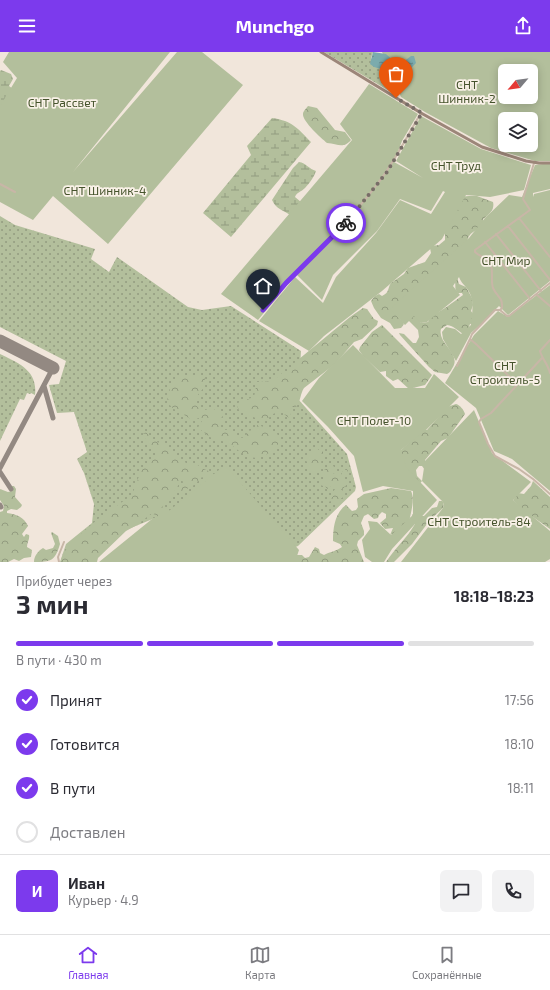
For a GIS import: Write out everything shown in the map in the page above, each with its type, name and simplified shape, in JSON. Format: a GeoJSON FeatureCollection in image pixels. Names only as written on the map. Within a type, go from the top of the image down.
{"type":"FeatureCollection","features":[{"type":"Feature","properties":{"kind":"street"},"geometry":{"type":"LineString","coordinates":[[321,52],[422,113],[482,147],[534,163],[550,163]]}},
{"type":"Feature","properties":{"kind":"street"},"geometry":{"type":"LineString","coordinates":[[263,310],[294,274],[335,235],[378,184],[422,113]]}},
{"type":"Feature","properties":{"kind":"street"},"geometry":{"type":"LineString","coordinates":[[500,310],[502,308],[502,299],[494,289],[491,264],[488,260],[475,252],[475,250],[530,210],[523,199],[534,163]]}},
{"type":"Feature","properties":{"kind":"street"},"geometry":{"type":"LineString","coordinates":[[0,184],[15,192]]}},
{"type":"Feature","properties":{"kind":"street"},"geometry":{"type":"LineString","coordinates":[[519,218],[550,257]]}},
{"type":"Feature","properties":{"kind":"street"},"geometry":{"type":"LineString","coordinates":[[500,310],[509,316],[537,295],[550,282],[508,226]]}},
{"type":"Feature","properties":{"kind":"street"},"geometry":{"type":"LineString","coordinates":[[496,234],[541,291]]}},
{"type":"Feature","properties":{"kind":"street"},"geometry":{"type":"LineString","coordinates":[[485,242],[530,299]]}},
{"type":"Feature","properties":{"kind":"street"},"geometry":{"type":"LineString","coordinates":[[537,295],[550,306]]}},
{"type":"Feature","properties":{"kind":"street"},"geometry":{"type":"LineString","coordinates":[[457,366],[472,334],[496,310],[500,310]]}},
{"type":"Feature","properties":{"kind":"street"},"geometry":{"type":"LineString","coordinates":[[470,340],[517,384]]}},
{"type":"Feature","properties":{"kind":"street"},"geometry":{"type":"LineString","coordinates":[[550,340],[540,350],[542,358],[549,363],[550,373]]}},
{"type":"Feature","properties":{"kind":"street"},"geometry":{"type":"LineString","coordinates":[[542,358],[491,413],[479,420],[480,426],[495,456],[534,479],[550,494]]}},
{"type":"Feature","properties":{"kind":"street"},"geometry":{"type":"LineString","coordinates":[[58,562],[58,557],[64,542]]}},
{"type":"Feature","properties":{"kind":"green space"},"geometry":{"type":"Polygon","coordinates":[[[9,52],[170,52],[73,172],[177,52],[202,52],[243,85],[108,244],[53,196],[33,220],[0,202],[0,106],[17,78],[3,62],[9,52]]]}},
{"type":"Feature","properties":{"kind":"green space"},"geometry":{"type":"Polygon","coordinates":[[[324,52],[373,52],[371,58],[379,68],[385,70],[387,74],[390,63],[402,93],[397,93],[396,95],[324,52]]]}},
{"type":"Feature","properties":{"kind":"green space","name":"СНТ Шинник-2"},"geometry":{"type":"Polygon","coordinates":[[[382,52],[550,52],[550,161],[535,161],[505,152],[538,152],[538,112],[498,112],[498,150],[491,148],[425,112],[401,97],[382,52]]]}},
{"type":"Feature","properties":{"kind":"green space"},"geometry":{"type":"Polygon","coordinates":[[[1,70],[11,74],[13,79],[9,86],[13,89],[0,114],[0,71],[1,70]]]}},
{"type":"Feature","properties":{"kind":"green space","name":"СНТ Труд"},"geometry":{"type":"Polygon","coordinates":[[[369,84],[418,114],[402,141],[394,162],[423,178],[396,161],[421,116],[481,149],[531,165],[524,190],[490,197],[466,195],[442,239],[382,291],[324,336],[309,351],[259,321],[295,277],[323,303],[336,277],[376,233],[400,200],[431,214],[445,192],[443,191],[431,211],[400,199],[377,231],[333,275],[322,300],[296,274],[258,320],[221,294],[352,140],[340,124],[369,84]]]}},
{"type":"Feature","properties":{"kind":"green space"},"geometry":{"type":"Polygon","coordinates":[[[308,106],[317,108],[335,130],[345,132],[351,140],[343,145],[327,143],[305,121],[303,114],[308,106]]]}},
{"type":"Feature","properties":{"kind":"green space"},"geometry":{"type":"Polygon","coordinates":[[[272,118],[290,123],[311,142],[231,237],[203,213],[251,155],[247,146],[272,118]]]}},
{"type":"Feature","properties":{"kind":"green space"},"geometry":{"type":"Polygon","coordinates":[[[299,162],[316,171],[313,178],[304,189],[296,195],[295,197],[301,202],[290,215],[278,207],[272,200],[293,168],[299,162]]]}},
{"type":"Feature","properties":{"kind":"green space","name":"СНТ Мир"},"geometry":{"type":"Polygon","coordinates":[[[550,163],[550,189],[533,193],[533,197],[534,194],[550,190],[550,281],[508,315],[499,306],[471,333],[456,361],[443,339],[442,332],[446,327],[455,329],[461,334],[471,325],[472,298],[459,277],[453,286],[460,295],[427,322],[421,323],[414,316],[405,325],[390,309],[469,238],[485,218],[509,195],[522,197],[535,165],[550,163]]]}},
{"type":"Feature","properties":{"kind":"green space"},"geometry":{"type":"Polygon","coordinates":[[[477,196],[493,202],[491,212],[483,219],[484,225],[472,233],[468,238],[466,252],[467,254],[486,260],[490,265],[492,287],[487,291],[484,283],[478,277],[473,279],[463,268],[458,273],[459,284],[466,287],[472,298],[473,305],[471,311],[477,323],[470,324],[467,332],[463,334],[454,327],[447,325],[441,329],[442,339],[452,353],[455,362],[451,371],[447,374],[435,372],[429,367],[399,333],[404,334],[413,343],[416,343],[419,337],[418,330],[407,319],[410,309],[414,306],[421,308],[423,315],[418,317],[421,323],[428,322],[431,316],[463,295],[462,293],[457,292],[455,282],[442,276],[427,277],[427,282],[411,293],[395,309],[397,316],[404,324],[401,328],[394,329],[390,323],[381,318],[371,301],[375,296],[379,294],[382,296],[386,293],[391,283],[404,274],[408,268],[425,262],[431,253],[431,246],[439,245],[445,240],[445,230],[440,216],[447,199],[477,196]]]}},
{"type":"Feature","properties":{"kind":"green space"},"geometry":{"type":"Polygon","coordinates":[[[0,216],[15,225],[95,249],[91,259],[109,272],[117,257],[188,307],[202,310],[231,306],[301,351],[298,399],[347,454],[356,487],[355,491],[298,546],[288,550],[177,509],[126,530],[106,546],[92,562],[60,562],[66,544],[92,523],[94,504],[84,473],[77,459],[87,452],[74,412],[57,413],[49,385],[59,384],[66,361],[0,327],[0,216]]]}},
{"type":"Feature","properties":{"kind":"green space","name":"СНТ Строитель-5"},"geometry":{"type":"Polygon","coordinates":[[[550,285],[550,491],[512,459],[494,451],[476,408],[445,383],[474,335],[498,311],[508,317],[550,285]]]}},
{"type":"Feature","properties":{"kind":"green space"},"geometry":{"type":"Polygon","coordinates":[[[363,308],[367,309],[374,319],[378,321],[377,325],[362,339],[354,342],[335,364],[304,388],[298,405],[296,407],[292,407],[290,410],[291,414],[289,418],[280,411],[273,414],[264,422],[239,410],[237,406],[239,402],[254,397],[257,382],[273,381],[282,373],[289,370],[293,364],[363,308]]]}},
{"type":"Feature","properties":{"kind":"green space"},"geometry":{"type":"Polygon","coordinates":[[[382,325],[432,375],[425,385],[409,389],[398,379],[393,381],[386,376],[386,371],[380,372],[363,356],[359,350],[360,347],[372,332],[382,325]]]}},
{"type":"Feature","properties":{"kind":"green space","name":"СНТ Полет-10"},"geometry":{"type":"Polygon","coordinates":[[[353,345],[395,388],[425,388],[434,374],[459,397],[427,429],[401,450],[406,467],[437,500],[392,549],[384,562],[372,562],[365,557],[362,540],[370,529],[368,521],[377,522],[391,535],[413,515],[413,491],[383,486],[363,492],[354,456],[302,401],[319,378],[353,345]]]}},
{"type":"Feature","properties":{"kind":"green space"},"geometry":{"type":"Polygon","coordinates":[[[0,354],[20,364],[30,373],[35,386],[35,395],[27,393],[24,400],[20,399],[0,441],[0,354]]]}},
{"type":"Feature","properties":{"kind":"green space"},"geometry":{"type":"Polygon","coordinates":[[[198,374],[205,378],[205,386],[197,396],[196,405],[201,411],[212,409],[217,410],[224,419],[220,426],[222,430],[231,430],[243,438],[250,430],[253,433],[256,432],[256,425],[277,434],[281,439],[279,444],[266,455],[256,458],[251,457],[227,442],[219,441],[208,436],[198,427],[202,421],[199,418],[191,420],[174,409],[167,400],[170,392],[169,384],[183,376],[198,374]]]}},
{"type":"Feature","properties":{"kind":"green space"},"geometry":{"type":"Polygon","coordinates":[[[456,404],[462,408],[465,414],[448,438],[441,441],[425,460],[428,474],[422,466],[419,466],[416,470],[417,476],[422,481],[417,487],[392,470],[401,450],[424,429],[427,430],[447,407],[456,404]]]}},
{"type":"Feature","properties":{"kind":"green space","name":"СНТ Строитель-84"},"geometry":{"type":"Polygon","coordinates":[[[474,410],[492,453],[531,482],[513,500],[550,531],[550,559],[545,562],[401,562],[443,508],[444,503],[422,481],[425,461],[474,410]]]}},
{"type":"Feature","properties":{"kind":"green space"},"geometry":{"type":"Polygon","coordinates":[[[146,432],[151,438],[171,450],[186,463],[194,463],[222,479],[209,482],[202,477],[194,485],[183,491],[180,489],[183,482],[181,479],[176,490],[173,492],[171,499],[164,501],[162,505],[164,513],[162,516],[158,517],[152,513],[137,525],[126,531],[98,558],[97,562],[62,562],[61,559],[69,544],[98,519],[132,495],[142,468],[152,461],[156,454],[144,437],[143,434],[146,432]]]}},
{"type":"Feature","properties":{"kind":"green space"},"geometry":{"type":"Polygon","coordinates":[[[316,448],[319,450],[322,448],[324,455],[321,462],[322,465],[315,471],[317,474],[313,476],[306,458],[316,448]]]}},
{"type":"Feature","properties":{"kind":"green space"},"geometry":{"type":"Polygon","coordinates":[[[225,465],[299,550],[295,562],[99,562],[152,519],[170,510],[225,465]]]}},
{"type":"Feature","properties":{"kind":"green space"},"geometry":{"type":"Polygon","coordinates":[[[330,466],[337,469],[331,474],[339,472],[341,475],[343,471],[347,469],[348,471],[341,477],[342,479],[345,479],[347,484],[343,489],[340,489],[345,492],[345,496],[340,499],[339,503],[333,505],[332,501],[327,502],[328,497],[333,497],[333,492],[335,489],[332,486],[327,489],[325,486],[318,484],[325,478],[323,475],[324,470],[330,466]]]}},
{"type":"Feature","properties":{"kind":"green space"},"geometry":{"type":"Polygon","coordinates":[[[533,481],[550,497],[550,529],[523,510],[513,500],[518,493],[524,494],[531,486],[533,481]]]}},
{"type":"Feature","properties":{"kind":"green space"},"geometry":{"type":"Polygon","coordinates":[[[12,486],[16,489],[15,497],[22,505],[17,510],[11,509],[7,511],[7,513],[19,516],[28,526],[22,534],[24,537],[26,534],[29,535],[27,547],[32,550],[31,557],[24,558],[19,561],[14,559],[8,562],[0,562],[0,512],[3,511],[4,506],[0,500],[0,489],[8,492],[12,491],[12,486]]]}},
{"type":"Feature","properties":{"kind":"green space"},"geometry":{"type":"Polygon","coordinates":[[[391,488],[411,491],[413,504],[408,528],[390,535],[393,528],[385,529],[380,523],[386,518],[386,514],[382,512],[378,518],[374,519],[368,514],[364,516],[361,523],[364,535],[358,541],[357,545],[364,562],[289,562],[294,555],[302,555],[305,558],[309,557],[315,547],[324,555],[338,550],[342,547],[340,544],[333,541],[333,531],[335,521],[342,508],[346,505],[352,511],[356,510],[358,507],[357,499],[364,494],[391,488]]]}},
{"type":"Feature","properties":{"kind":"green space"},"geometry":{"type":"Polygon","coordinates":[[[439,501],[444,502],[443,508],[430,520],[412,544],[394,562],[386,562],[415,524],[412,514],[415,516],[424,516],[432,508],[437,507],[439,501]]]}},
{"type":"Feature","properties":{"kind":"green space"},"geometry":{"type":"Polygon","coordinates":[[[52,532],[58,536],[60,544],[56,554],[48,561],[34,562],[38,552],[41,549],[43,548],[46,550],[53,548],[55,544],[51,533],[52,532]]]}},
{"type":"Feature","properties":{"kind":"water"},"geometry":{"type":"Polygon","coordinates":[[[373,52],[386,54],[395,62],[390,63],[389,70],[387,72],[388,78],[385,70],[374,67],[370,64],[373,52]]]}},
{"type":"Feature","properties":{"kind":"water"},"geometry":{"type":"Polygon","coordinates":[[[411,56],[414,56],[416,63],[404,77],[399,71],[398,66],[411,56]]]}},
{"type":"Feature","properties":{"kind":"taxiway"},"geometry":{"type":"LineString","coordinates":[[0,468],[53,368]]}},
{"type":"Feature","properties":{"kind":"taxiway"},"geometry":{"type":"LineString","coordinates":[[44,386],[53,418]]}},
{"type":"Feature","properties":{"kind":"taxiway"},"geometry":{"type":"LineString","coordinates":[[0,472],[11,489]]}},
{"type":"Feature","properties":{"kind":"runway"},"geometry":{"type":"LineString","coordinates":[[0,341],[53,368]]}},
{"type":"Feature","properties":{"kind":"way so far"},"geometry":{"type":"LineString","coordinates":[[346,223],[387,172],[401,146],[422,113],[396,98]]}},
{"type":"Feature","properties":{"kind":"route"},"geometry":{"type":"LineString","coordinates":[[263,310],[302,266],[346,223]]}},
{"type":"Feature","properties":{"kind":"park label","name":"СНТ Рассвет"},"geometry":{"type":"Point","coordinates":[62,103]}},
{"type":"Feature","properties":{"kind":"park label","name":"СНТ Шинник-4"},"geometry":{"type":"Point","coordinates":[105,191]}}]}
